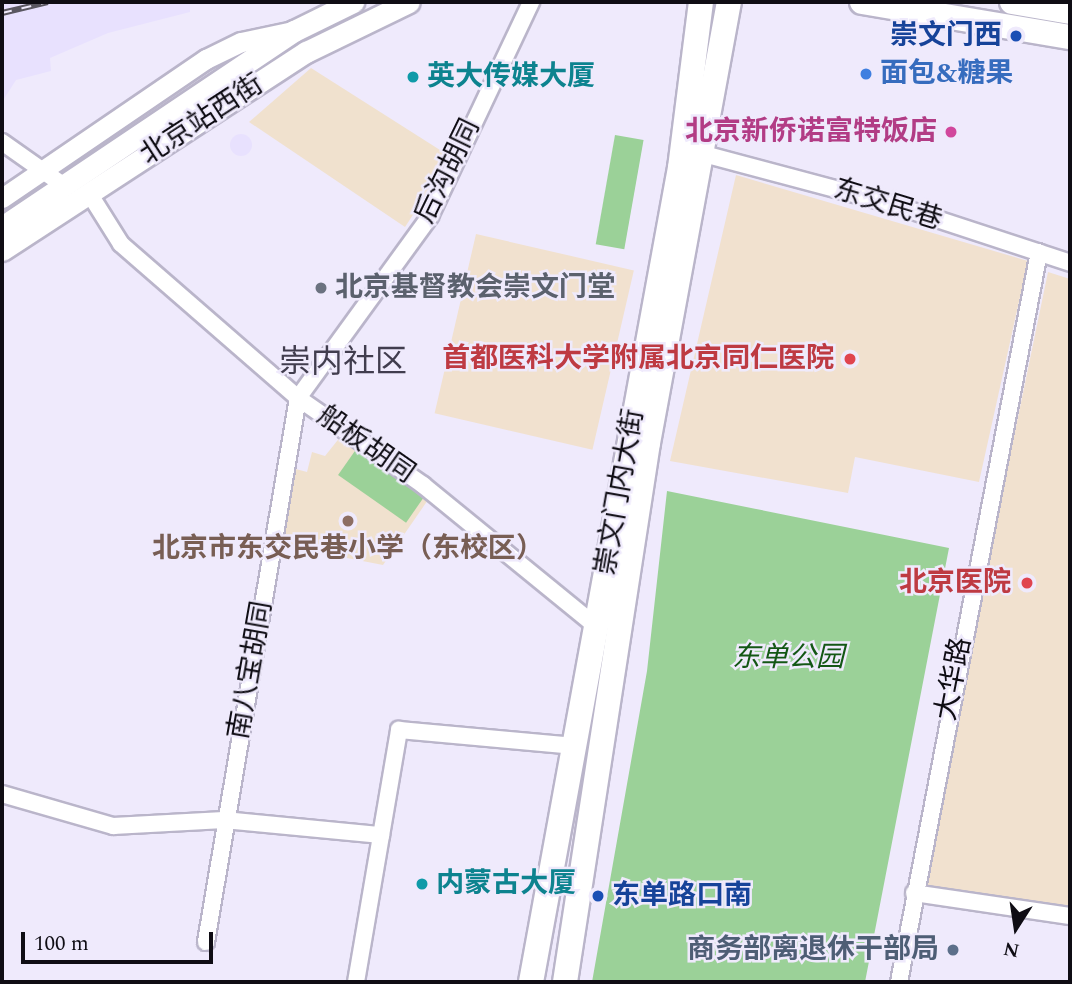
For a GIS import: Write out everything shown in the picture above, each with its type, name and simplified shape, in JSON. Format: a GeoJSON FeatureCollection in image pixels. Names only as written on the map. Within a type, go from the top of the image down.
{"type":"FeatureCollection","features":[{"type":"Feature","properties":{"kind":"main road","name":"北京站西街"},"geometry":{"type":"LineString","coordinates":[[2,227],[294,31],[353,2]]}},
{"type":"Feature","properties":{"kind":"main road","name":"北京站西街"},"geometry":{"type":"LineString","coordinates":[[2,250],[306,52],[409,2]]}},
{"type":"Feature","properties":{"kind":"main road","name":"崇文门内大街"},"geometry":{"type":"LineString","coordinates":[[531,982],[680,168],[701,2]]}},
{"type":"Feature","properties":{"kind":"main road","name":"崇文门内大街"},"geometry":{"type":"LineString","coordinates":[[565,982],[648,443],[704,154],[729,2]]}},
{"type":"Feature","properties":{"kind":"main road"},"geometry":{"type":"LineString","coordinates":[[862,2],[1070,37]]}},
{"type":"Feature","properties":{"kind":"main road"},"geometry":{"type":"LineString","coordinates":[[1013,2],[1070,12]]}},
{"type":"Feature","properties":{"kind":"street","name":"后沟胡同"},"geometry":{"type":"LineString","coordinates":[[298,398],[430,216],[531,2]]}},
{"type":"Feature","properties":{"kind":"street"},"geometry":{"type":"LineString","coordinates":[[2,198],[206,59],[241,42],[294,31]]}},
{"type":"Feature","properties":{"kind":"street"},"geometry":{"type":"LineString","coordinates":[[2,142],[40,172],[63,185]]}},
{"type":"Feature","properties":{"kind":"street","name":"东交民巷"},"geometry":{"type":"LineString","coordinates":[[704,154],[1070,263]]}},
{"type":"Feature","properties":{"kind":"street","name":"船板胡同"},"geometry":{"type":"LineString","coordinates":[[89,193],[121,244],[298,398],[423,485],[596,626]]}},
{"type":"Feature","properties":{"kind":"street","name":"大华路"},"geometry":{"type":"LineString","coordinates":[[899,982],[1039,252]]}},
{"type":"Feature","properties":{"kind":"street","name":"南八宝胡同"},"geometry":{"type":"LineString","coordinates":[[206,942],[224,820],[298,398]]}},
{"type":"Feature","properties":{"kind":"street"},"geometry":{"type":"LineString","coordinates":[[356,982],[399,730],[575,746]]}},
{"type":"Feature","properties":{"kind":"street"},"geometry":{"type":"LineString","coordinates":[[2,794],[113,826],[224,820],[381,835]]}},
{"type":"Feature","properties":{"kind":"street"},"geometry":{"type":"LineString","coordinates":[[914,893],[1070,916]]}},
{"type":"Feature","properties":{"kind":"shaded area"},"geometry":{"type":"Polygon","coordinates":[[[2,2],[190,2],[190,12],[108,33],[50,58],[51,71],[16,80],[2,102],[2,2]]]}},
{"type":"Feature","properties":{"kind":"shaded area"},"geometry":{"type":"Polygon","coordinates":[[[311,68],[451,157],[405,227],[249,122],[311,68]]]}},
{"type":"Feature","properties":{"kind":"shaded area"},"geometry":{"type":"Polygon","coordinates":[[[241,134],[249,137],[252,145],[249,153],[241,156],[233,153],[230,145],[233,137],[241,134]]]}},
{"type":"Feature","properties":{"kind":"shaded area","name":"首都医科大学附属北京同仁医院"},"geometry":{"type":"Polygon","coordinates":[[[736,175],[1028,261],[979,482],[855,457],[848,493],[670,461],[736,175]]]}},
{"type":"Feature","properties":{"kind":"shaded area","name":"首都医科大学附属北京同仁医院"},"geometry":{"type":"Polygon","coordinates":[[[476,234],[634,270],[592,450],[435,413],[476,234]]]}},
{"type":"Feature","properties":{"kind":"shaded area","name":"北京医院"},"geometry":{"type":"Polygon","coordinates":[[[1048,272],[1070,279],[1070,910],[921,886],[1048,272]]]}},
{"type":"Feature","properties":{"kind":"shaded area","name":"北京市东交民巷小学（东校区）"},"geometry":{"type":"Polygon","coordinates":[[[341,436],[430,497],[383,565],[280,545],[292,468],[307,472],[312,452],[325,456],[341,436]]]}},
{"type":"Feature","properties":{"kind":"green space"},"geometry":{"type":"Polygon","coordinates":[[[615,135],[644,140],[624,249],[596,244],[615,135]]]}},
{"type":"Feature","properties":{"kind":"green space"},"geometry":{"type":"Polygon","coordinates":[[[357,448],[425,496],[406,523],[338,475],[357,448]]]}},
{"type":"Feature","properties":{"kind":"green space","name":"东单公园"},"geometry":{"type":"Polygon","coordinates":[[[667,491],[949,548],[865,982],[592,982],[647,671],[667,491]]]}},
{"type":"Feature","properties":{"kind":"railway"},"geometry":{"type":"LineString","coordinates":[[2,13],[48,2]]}},
{"type":"Feature","properties":{"kind":"place","name":"崇文门西"},"geometry":{"type":"Point","coordinates":[1016,36]}},
{"type":"Feature","properties":{"kind":"place","name":"面包&糖果"},"geometry":{"type":"Point","coordinates":[866,74]}},
{"type":"Feature","properties":{"kind":"place","name":"英大传媒大厦"},"geometry":{"type":"Point","coordinates":[413,77]}},
{"type":"Feature","properties":{"kind":"place","name":"北京新侨诺富特饭店"},"geometry":{"type":"Point","coordinates":[951,132]}},
{"type":"Feature","properties":{"kind":"place","name":"北京基督教会崇文门堂"},"geometry":{"type":"Point","coordinates":[321,288]}},
{"type":"Feature","properties":{"kind":"place","name":"首都医科大学附属北京同仁医院"},"geometry":{"type":"Point","coordinates":[850,359]}},
{"type":"Feature","properties":{"kind":"place","name":"北京市东交民巷小学（东校区）"},"geometry":{"type":"Point","coordinates":[348,521]}},
{"type":"Feature","properties":{"kind":"place","name":"北京医院"},"geometry":{"type":"Point","coordinates":[1027,583]}},
{"type":"Feature","properties":{"kind":"place","name":"内蒙古大厦"},"geometry":{"type":"Point","coordinates":[422,884]}},
{"type":"Feature","properties":{"kind":"place","name":"东单路口南"},"geometry":{"type":"Point","coordinates":[598,896]}},
{"type":"Feature","properties":{"kind":"place","name":"商务部离退休干部局"},"geometry":{"type":"Point","coordinates":[953,950]}},
{"type":"Feature","properties":{"kind":"district","name":"崇内社区"},"geometry":{"type":"Point","coordinates":[343,363]}}]}
